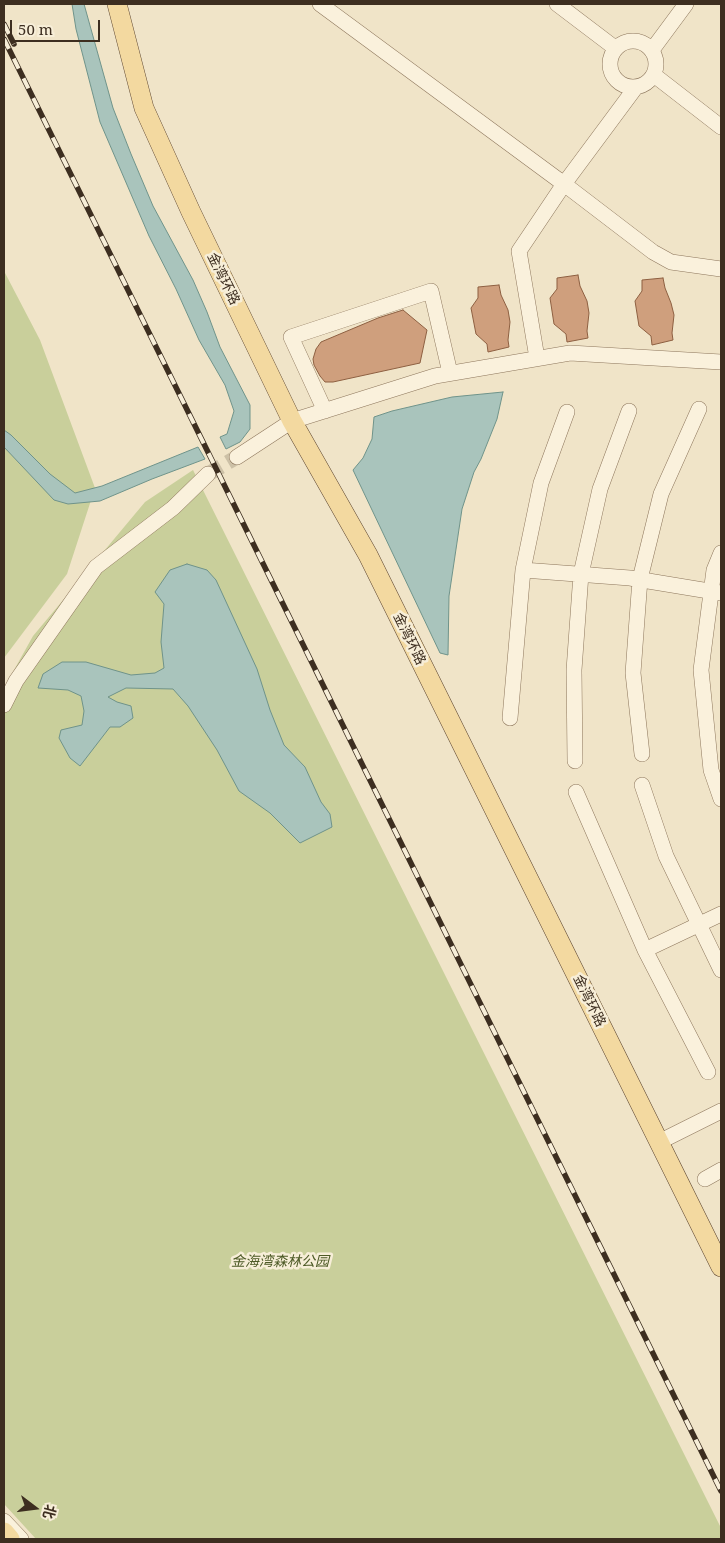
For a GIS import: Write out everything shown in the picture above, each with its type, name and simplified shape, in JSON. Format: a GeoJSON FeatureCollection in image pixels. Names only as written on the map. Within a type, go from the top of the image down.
{"type":"FeatureCollection","features":[{"type":"Feature","properties":{"kind":"main road","name":"金湾环路"},"geometry":{"type":"LineString","coordinates":[[116,4],[144,108],[191,212],[292,421],[368,555],[721,1267]]}},
{"type":"Feature","properties":{"kind":"main road"},"geometry":{"type":"LineString","coordinates":[[4,1532],[10,1539]]}},
{"type":"Feature","properties":{"kind":"street"},"geometry":{"type":"LineString","coordinates":[[320,4],[653,252],[671,262],[721,269]]}},
{"type":"Feature","properties":{"kind":"street"},"geometry":{"type":"LineString","coordinates":[[557,4],[615,48]]}},
{"type":"Feature","properties":{"kind":"street"},"geometry":{"type":"LineString","coordinates":[[652,50],[686,4]]}},
{"type":"Feature","properties":{"kind":"street"},"geometry":{"type":"LineString","coordinates":[[537,358],[519,251],[564,184],[636,87],[649,80],[654,74],[656,60],[652,50],[644,43],[636,40],[622,43],[615,48],[611,55],[610,63],[614,78],[620,83],[636,87]]}},
{"type":"Feature","properties":{"kind":"street"},"geometry":{"type":"LineString","coordinates":[[654,74],[721,127]]}},
{"type":"Feature","properties":{"kind":"street"},"geometry":{"type":"LineString","coordinates":[[325,411],[291,337],[431,291],[450,373]]}},
{"type":"Feature","properties":{"kind":"street"},"geometry":{"type":"LineString","coordinates":[[237,457],[292,421],[450,373],[570,352],[721,362]]}},
{"type":"Feature","properties":{"kind":"street"},"geometry":{"type":"LineString","coordinates":[[642,754],[633,673],[640,579],[661,494],[700,409]]}},
{"type":"Feature","properties":{"kind":"street"},"geometry":{"type":"LineString","coordinates":[[575,761],[574,670],[581,574],[600,489],[629,411]]}},
{"type":"Feature","properties":{"kind":"street"},"geometry":{"type":"LineString","coordinates":[[510,718],[523,570],[541,483],[567,412]]}},
{"type":"Feature","properties":{"kind":"street"},"geometry":{"type":"LineString","coordinates":[[4,705],[16,681],[96,567],[172,508],[208,474]]}},
{"type":"Feature","properties":{"kind":"street"},"geometry":{"type":"LineString","coordinates":[[721,553],[714,570],[716,592],[701,670],[711,770],[721,799]]}},
{"type":"Feature","properties":{"kind":"street"},"geometry":{"type":"LineString","coordinates":[[523,570],[640,579],[716,592]]}},
{"type":"Feature","properties":{"kind":"street"},"geometry":{"type":"LineString","coordinates":[[642,785],[666,856],[721,970]]}},
{"type":"Feature","properties":{"kind":"street"},"geometry":{"type":"LineString","coordinates":[[576,792],[645,950],[708,1072]]}},
{"type":"Feature","properties":{"kind":"street"},"geometry":{"type":"LineString","coordinates":[[645,950],[721,914]]}},
{"type":"Feature","properties":{"kind":"street"},"geometry":{"type":"LineString","coordinates":[[659,1142],[721,1111]]}},
{"type":"Feature","properties":{"kind":"street"},"geometry":{"type":"LineString","coordinates":[[705,1178],[721,1170]]}},
{"type":"Feature","properties":{"kind":"street"},"geometry":{"type":"LineString","coordinates":[[4,1521],[21,1539]]}},
{"type":"Feature","properties":{"kind":"green space"},"geometry":{"type":"Polygon","coordinates":[[[4,271],[40,340],[95,488],[67,574],[4,658],[4,271]]]}},
{"type":"Feature","properties":{"kind":"green space","name":"金海湾森林公园"},"geometry":{"type":"Polygon","coordinates":[[[193,470],[721,1528],[721,1539],[36,1539],[4,1504],[4,688],[33,636],[145,502],[193,470]]]}},
{"type":"Feature","properties":{"kind":"water"},"geometry":{"type":"Polygon","coordinates":[[[72,4],[84,4],[113,108],[131,154],[153,206],[193,280],[220,347],[250,405],[250,429],[240,442],[226,449],[220,437],[227,434],[234,411],[225,385],[199,340],[149,236],[100,122],[76,29],[72,4]]]}},
{"type":"Feature","properties":{"kind":"water"},"geometry":{"type":"Polygon","coordinates":[[[503,392],[497,419],[474,472],[462,509],[449,596],[448,655],[440,653],[353,470],[363,458],[372,439],[374,417],[452,397],[503,392]]]}},
{"type":"Feature","properties":{"kind":"water"},"geometry":{"type":"Polygon","coordinates":[[[4,430],[50,474],[75,493],[102,486],[198,447],[205,459],[100,501],[68,504],[54,500],[4,447],[4,430]]]}},
{"type":"Feature","properties":{"kind":"water"},"geometry":{"type":"Polygon","coordinates":[[[187,564],[207,570],[216,580],[257,669],[284,745],[305,767],[321,802],[330,814],[332,827],[300,843],[270,813],[239,791],[217,750],[188,706],[173,689],[126,688],[108,697],[131,706],[133,718],[120,727],[110,727],[80,766],[70,758],[59,738],[61,730],[82,725],[84,711],[81,696],[68,690],[38,688],[43,674],[62,662],[86,662],[131,675],[155,673],[164,668],[161,642],[164,604],[155,592],[170,570],[187,564]]]}},
{"type":"Feature","properties":{"kind":"building"},"geometry":{"type":"Polygon","coordinates":[[[578,275],[589,313],[588,338],[567,342],[566,334],[554,324],[550,298],[557,289],[557,278],[578,275]]]}},
{"type":"Feature","properties":{"kind":"building"},"geometry":{"type":"Polygon","coordinates":[[[663,278],[674,315],[673,340],[652,345],[651,336],[639,326],[635,301],[642,291],[642,280],[663,278]]]}},
{"type":"Feature","properties":{"kind":"building"},"geometry":{"type":"Polygon","coordinates":[[[499,285],[501,295],[508,310],[510,322],[509,347],[488,352],[487,344],[476,334],[471,308],[478,298],[478,287],[499,285]]]}},
{"type":"Feature","properties":{"kind":"building"},"geometry":{"type":"Polygon","coordinates":[[[403,310],[427,330],[420,363],[333,382],[325,382],[314,365],[313,359],[316,349],[321,342],[378,318],[403,310]]]}},
{"type":"Feature","properties":{"kind":"tunnel"},"geometry":{"type":"LineString","coordinates":[[208,474],[237,457]]}},
{"type":"Feature","properties":{"kind":"railway"},"geometry":{"type":"LineString","coordinates":[[4,24],[14,44]]}},
{"type":"Feature","properties":{"kind":"railway"},"geometry":{"type":"LineString","coordinates":[[4,39],[721,1491]]}}]}
